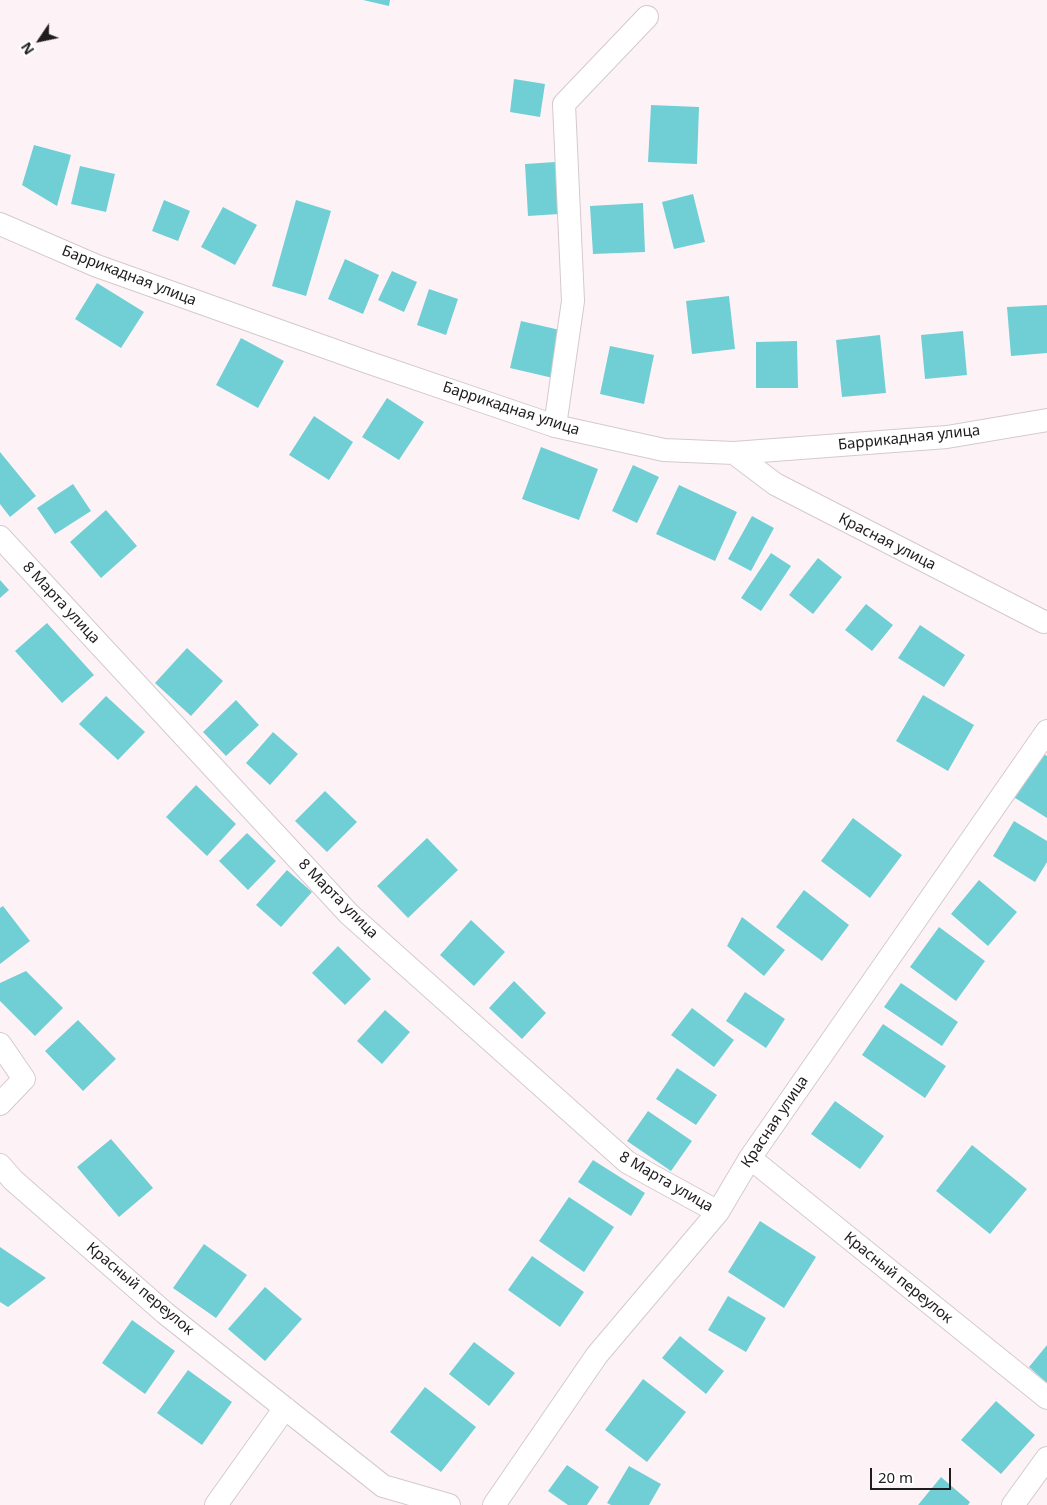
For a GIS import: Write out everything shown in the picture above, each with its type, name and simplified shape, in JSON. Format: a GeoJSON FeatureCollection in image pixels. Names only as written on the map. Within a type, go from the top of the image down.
{"type":"FeatureCollection","features":[{"type":"Feature","properties":{"kind":"street"},"geometry":{"type":"LineString","coordinates":[[555,426],[573,301],[564,104],[646,17]]}},
{"type":"Feature","properties":{"kind":"street","name":"Баррикадная улица"},"geometry":{"type":"LineString","coordinates":[[0,224],[106,270],[358,359],[555,426],[664,450],[734,453],[947,437],[1047,420]]}},
{"type":"Feature","properties":{"kind":"street","name":"Красная улица"},"geometry":{"type":"LineString","coordinates":[[734,453],[775,484],[1046,627]]}},
{"type":"Feature","properties":{"kind":"street","name":"8 Марта улица"},"geometry":{"type":"LineString","coordinates":[[0,536],[349,914],[627,1162],[718,1212]]}},
{"type":"Feature","properties":{"kind":"street","name":"Красная улица"},"geometry":{"type":"LineString","coordinates":[[494,1505],[597,1355],[718,1212],[750,1158],[1047,731]]}},
{"type":"Feature","properties":{"kind":"street"},"geometry":{"type":"LineString","coordinates":[[0,1044],[24,1079],[0,1104]]}},
{"type":"Feature","properties":{"kind":"street","name":"Красный переулок"},"geometry":{"type":"LineString","coordinates":[[750,1158],[1047,1398]]}},
{"type":"Feature","properties":{"kind":"street","name":"Красный переулок"},"geometry":{"type":"LineString","coordinates":[[0,1165],[13,1180],[165,1312],[383,1486],[449,1505]]}},
{"type":"Feature","properties":{"kind":"street"},"geometry":{"type":"LineString","coordinates":[[216,1505],[285,1408]]}},
{"type":"Feature","properties":{"kind":"street"},"geometry":{"type":"LineString","coordinates":[[1013,1505],[1047,1458]]}},
{"type":"Feature","properties":{"kind":"building"},"geometry":{"type":"Polygon","coordinates":[[[363,0],[390,0],[389,6],[363,0]]]}},
{"type":"Feature","properties":{"kind":"building"},"geometry":{"type":"Polygon","coordinates":[[[514,79],[545,84],[540,117],[510,112],[514,79]]]}},
{"type":"Feature","properties":{"kind":"building"},"geometry":{"type":"Polygon","coordinates":[[[651,105],[699,107],[697,164],[648,162],[651,105]]]}},
{"type":"Feature","properties":{"kind":"building"},"geometry":{"type":"Polygon","coordinates":[[[34,145],[71,155],[57,206],[22,185],[34,145]]]}},
{"type":"Feature","properties":{"kind":"building"},"geometry":{"type":"Polygon","coordinates":[[[555,162],[559,214],[528,216],[525,164],[555,162]]]}},
{"type":"Feature","properties":{"kind":"building"},"geometry":{"type":"Polygon","coordinates":[[[80,166],[115,174],[106,212],[71,204],[80,166]]]}},
{"type":"Feature","properties":{"kind":"building"},"geometry":{"type":"Polygon","coordinates":[[[693,194],[705,242],[674,249],[662,202],[693,194]]]}},
{"type":"Feature","properties":{"kind":"building"},"geometry":{"type":"Polygon","coordinates":[[[164,200],[190,211],[178,241],[152,231],[164,200]]]}},
{"type":"Feature","properties":{"kind":"building"},"geometry":{"type":"Polygon","coordinates":[[[296,200],[331,211],[306,296],[272,286],[296,200]]]}},
{"type":"Feature","properties":{"kind":"building"},"geometry":{"type":"Polygon","coordinates":[[[643,203],[645,252],[593,254],[590,206],[643,203]]]}},
{"type":"Feature","properties":{"kind":"building"},"geometry":{"type":"Polygon","coordinates":[[[223,207],[257,225],[235,265],[201,247],[223,207]]]}},
{"type":"Feature","properties":{"kind":"building"},"geometry":{"type":"Polygon","coordinates":[[[345,259],[379,275],[363,314],[328,299],[345,259]]]}},
{"type":"Feature","properties":{"kind":"building"},"geometry":{"type":"Polygon","coordinates":[[[392,271],[417,282],[404,312],[378,300],[392,271]]]}},
{"type":"Feature","properties":{"kind":"building"},"geometry":{"type":"Polygon","coordinates":[[[97,283],[144,312],[121,348],[75,319],[97,283]]]}},
{"type":"Feature","properties":{"kind":"building"},"geometry":{"type":"Polygon","coordinates":[[[429,289],[458,299],[446,335],[417,325],[429,289]]]}},
{"type":"Feature","properties":{"kind":"building"},"geometry":{"type":"Polygon","coordinates":[[[729,296],[735,349],[692,354],[686,301],[729,296]]]}},
{"type":"Feature","properties":{"kind":"building"},"geometry":{"type":"Polygon","coordinates":[[[1047,305],[1047,353],[1011,356],[1007,307],[1047,305]]]}},
{"type":"Feature","properties":{"kind":"building"},"geometry":{"type":"Polygon","coordinates":[[[521,321],[564,331],[553,378],[510,368],[521,321]]]}},
{"type":"Feature","properties":{"kind":"building"},"geometry":{"type":"Polygon","coordinates":[[[963,331],[967,375],[925,379],[921,335],[963,331]]]}},
{"type":"Feature","properties":{"kind":"building"},"geometry":{"type":"Polygon","coordinates":[[[880,335],[886,393],[842,397],[836,340],[880,335]]]}},
{"type":"Feature","properties":{"kind":"building"},"geometry":{"type":"Polygon","coordinates":[[[241,338],[284,361],[258,408],[216,385],[241,338]]]}},
{"type":"Feature","properties":{"kind":"building"},"geometry":{"type":"Polygon","coordinates":[[[797,341],[798,388],[756,388],[756,342],[797,341]]]}},
{"type":"Feature","properties":{"kind":"building"},"geometry":{"type":"Polygon","coordinates":[[[610,346],[654,355],[644,404],[600,394],[610,346]]]}},
{"type":"Feature","properties":{"kind":"building"},"geometry":{"type":"Polygon","coordinates":[[[387,398],[424,422],[399,460],[362,437],[387,398]]]}},
{"type":"Feature","properties":{"kind":"building"},"geometry":{"type":"Polygon","coordinates":[[[314,416],[353,442],[329,480],[289,455],[314,416]]]}},
{"type":"Feature","properties":{"kind":"building"},"geometry":{"type":"Polygon","coordinates":[[[541,447],[598,469],[579,520],[522,499],[541,447]]]}},
{"type":"Feature","properties":{"kind":"building"},"geometry":{"type":"Polygon","coordinates":[[[0,452],[36,496],[10,517],[0,504],[0,452]]]}},
{"type":"Feature","properties":{"kind":"building"},"geometry":{"type":"Polygon","coordinates":[[[633,465],[659,477],[637,523],[612,511],[633,465]]]}},
{"type":"Feature","properties":{"kind":"building"},"geometry":{"type":"Polygon","coordinates":[[[73,484],[91,511],[55,534],[37,508],[73,484]]]}},
{"type":"Feature","properties":{"kind":"building"},"geometry":{"type":"Polygon","coordinates":[[[679,485],[737,512],[715,561],[656,534],[679,485]]]}},
{"type":"Feature","properties":{"kind":"building"},"geometry":{"type":"Polygon","coordinates":[[[106,510],[137,546],[101,578],[70,542],[106,510]]]}},
{"type":"Feature","properties":{"kind":"building"},"geometry":{"type":"Polygon","coordinates":[[[752,516],[774,528],[751,571],[728,559],[752,516]]]}},
{"type":"Feature","properties":{"kind":"building"},"geometry":{"type":"Polygon","coordinates":[[[771,553],[791,566],[761,611],[741,598],[771,553]]]}},
{"type":"Feature","properties":{"kind":"building"},"geometry":{"type":"Polygon","coordinates":[[[818,558],[842,577],[813,614],[789,595],[818,558]]]}},
{"type":"Feature","properties":{"kind":"building"},"geometry":{"type":"Polygon","coordinates":[[[0,580],[9,590],[0,598],[0,580]]]}},
{"type":"Feature","properties":{"kind":"building"},"geometry":{"type":"Polygon","coordinates":[[[866,604],[893,625],[872,651],[845,630],[866,604]]]}},
{"type":"Feature","properties":{"kind":"building"},"geometry":{"type":"Polygon","coordinates":[[[47,623],[94,675],[62,703],[15,651],[47,623]]]}},
{"type":"Feature","properties":{"kind":"building"},"geometry":{"type":"Polygon","coordinates":[[[920,625],[965,655],[944,687],[898,658],[920,625]]]}},
{"type":"Feature","properties":{"kind":"building"},"geometry":{"type":"Polygon","coordinates":[[[187,648],[223,681],[191,716],[155,683],[187,648]]]}},
{"type":"Feature","properties":{"kind":"building"},"geometry":{"type":"Polygon","coordinates":[[[923,695],[974,725],[948,771],[896,741],[923,695]]]}},
{"type":"Feature","properties":{"kind":"building"},"geometry":{"type":"Polygon","coordinates":[[[106,696],[145,732],[118,760],[79,724],[106,696]]]}},
{"type":"Feature","properties":{"kind":"building"},"geometry":{"type":"Polygon","coordinates":[[[236,700],[259,725],[226,756],[203,732],[236,700]]]}},
{"type":"Feature","properties":{"kind":"building"},"geometry":{"type":"Polygon","coordinates":[[[273,732],[298,754],[270,785],[246,763],[273,732]]]}},
{"type":"Feature","properties":{"kind":"building"},"geometry":{"type":"Polygon","coordinates":[[[1039,751],[1047,756],[1047,818],[1012,796],[1039,751]]]}},
{"type":"Feature","properties":{"kind":"building"},"geometry":{"type":"Polygon","coordinates":[[[196,785],[236,824],[207,856],[166,817],[196,785]]]}},
{"type":"Feature","properties":{"kind":"building"},"geometry":{"type":"Polygon","coordinates":[[[325,791],[357,822],[327,852],[295,821],[325,791]]]}},
{"type":"Feature","properties":{"kind":"building"},"geometry":{"type":"Polygon","coordinates":[[[853,818],[902,855],[870,898],[821,861],[853,818]]]}},
{"type":"Feature","properties":{"kind":"building"},"geometry":{"type":"Polygon","coordinates":[[[1014,821],[1047,841],[1047,862],[1035,882],[993,856],[1014,821]]]}},
{"type":"Feature","properties":{"kind":"building"},"geometry":{"type":"Polygon","coordinates":[[[247,833],[276,861],[248,890],[219,861],[247,833]]]}},
{"type":"Feature","properties":{"kind":"building"},"geometry":{"type":"Polygon","coordinates":[[[427,838],[458,870],[408,918],[377,886],[427,838]]]}},
{"type":"Feature","properties":{"kind":"building"},"geometry":{"type":"Polygon","coordinates":[[[287,870],[312,892],[281,927],[256,905],[287,870]]]}},
{"type":"Feature","properties":{"kind":"building"},"geometry":{"type":"Polygon","coordinates":[[[979,880],[1017,912],[988,946],[951,914],[979,880]]]}},
{"type":"Feature","properties":{"kind":"building"},"geometry":{"type":"Polygon","coordinates":[[[804,890],[849,925],[822,961],[776,927],[804,890]]]}},
{"type":"Feature","properties":{"kind":"building"},"geometry":{"type":"Polygon","coordinates":[[[3,906],[30,941],[0,964],[0,908],[3,906]]]}},
{"type":"Feature","properties":{"kind":"building"},"geometry":{"type":"Polygon","coordinates":[[[742,917],[785,950],[764,976],[727,946],[742,917]]]}},
{"type":"Feature","properties":{"kind":"building"},"geometry":{"type":"Polygon","coordinates":[[[471,920],[505,952],[474,986],[440,955],[471,920]]]}},
{"type":"Feature","properties":{"kind":"building"},"geometry":{"type":"Polygon","coordinates":[[[939,927],[985,961],[956,1001],[910,967],[939,927]]]}},
{"type":"Feature","properties":{"kind":"building"},"geometry":{"type":"Polygon","coordinates":[[[338,946],[371,979],[345,1005],[312,973],[338,946]]]}},
{"type":"Feature","properties":{"kind":"building"},"geometry":{"type":"Polygon","coordinates":[[[26,971],[63,1008],[35,1036],[0,1001],[0,983],[26,971]]]}},
{"type":"Feature","properties":{"kind":"building"},"geometry":{"type":"Polygon","coordinates":[[[514,981],[546,1013],[522,1039],[489,1008],[514,981]]]}},
{"type":"Feature","properties":{"kind":"building"},"geometry":{"type":"Polygon","coordinates":[[[901,983],[958,1022],[942,1046],[884,1007],[901,983]]]}},
{"type":"Feature","properties":{"kind":"building"},"geometry":{"type":"Polygon","coordinates":[[[745,992],[785,1019],[766,1048],[726,1021],[745,992]]]}},
{"type":"Feature","properties":{"kind":"building"},"geometry":{"type":"Polygon","coordinates":[[[692,1008],[734,1040],[714,1067],[671,1035],[692,1008]]]}},
{"type":"Feature","properties":{"kind":"building"},"geometry":{"type":"Polygon","coordinates":[[[385,1010],[410,1032],[382,1064],[357,1041],[385,1010]]]}},
{"type":"Feature","properties":{"kind":"building"},"geometry":{"type":"Polygon","coordinates":[[[78,1020],[116,1059],[83,1091],[45,1051],[78,1020]]]}},
{"type":"Feature","properties":{"kind":"building"},"geometry":{"type":"Polygon","coordinates":[[[883,1024],[946,1066],[925,1098],[862,1055],[883,1024]]]}},
{"type":"Feature","properties":{"kind":"building"},"geometry":{"type":"Polygon","coordinates":[[[677,1068],[717,1095],[696,1125],[656,1099],[677,1068]]]}},
{"type":"Feature","properties":{"kind":"building"},"geometry":{"type":"Polygon","coordinates":[[[835,1101],[884,1136],[860,1169],[811,1134],[835,1101]]]}},
{"type":"Feature","properties":{"kind":"building"},"geometry":{"type":"Polygon","coordinates":[[[648,1111],[692,1141],[671,1171],[627,1141],[648,1111]]]}},
{"type":"Feature","properties":{"kind":"building"},"geometry":{"type":"Polygon","coordinates":[[[111,1139],[153,1188],[119,1217],[77,1167],[111,1139]]]}},
{"type":"Feature","properties":{"kind":"building"},"geometry":{"type":"Polygon","coordinates":[[[972,1145],[1027,1189],[990,1234],[936,1191],[972,1145]]]}},
{"type":"Feature","properties":{"kind":"building"},"geometry":{"type":"Polygon","coordinates":[[[593,1160],[645,1193],[631,1216],[578,1182],[593,1160]]]}},
{"type":"Feature","properties":{"kind":"building"},"geometry":{"type":"Polygon","coordinates":[[[569,1197],[614,1227],[584,1272],[539,1241],[569,1197]]]}},
{"type":"Feature","properties":{"kind":"building"},"geometry":{"type":"Polygon","coordinates":[[[760,1221],[816,1257],[784,1308],[728,1272],[760,1221]]]}},
{"type":"Feature","properties":{"kind":"building"},"geometry":{"type":"Polygon","coordinates":[[[204,1244],[247,1275],[216,1318],[173,1288],[204,1244]]]}},
{"type":"Feature","properties":{"kind":"building"},"geometry":{"type":"Polygon","coordinates":[[[0,1247],[46,1278],[8,1307],[0,1302],[0,1247]]]}},
{"type":"Feature","properties":{"kind":"building"},"geometry":{"type":"Polygon","coordinates":[[[532,1256],[584,1292],[560,1327],[508,1290],[532,1256]]]}},
{"type":"Feature","properties":{"kind":"building"},"geometry":{"type":"Polygon","coordinates":[[[265,1287],[302,1319],[265,1361],[228,1329],[265,1287]]]}},
{"type":"Feature","properties":{"kind":"building"},"geometry":{"type":"Polygon","coordinates":[[[728,1296],[766,1318],[746,1352],[708,1330],[728,1296]]]}},
{"type":"Feature","properties":{"kind":"building"},"geometry":{"type":"Polygon","coordinates":[[[132,1320],[175,1351],[145,1394],[102,1363],[132,1320]]]}},
{"type":"Feature","properties":{"kind":"building"},"geometry":{"type":"Polygon","coordinates":[[[680,1336],[724,1371],[706,1394],[662,1358],[680,1336]]]}},
{"type":"Feature","properties":{"kind":"building"},"geometry":{"type":"Polygon","coordinates":[[[474,1342],[515,1373],[489,1406],[449,1374],[474,1342]]]}},
{"type":"Feature","properties":{"kind":"building"},"geometry":{"type":"Polygon","coordinates":[[[1047,1345],[1047,1383],[1029,1367],[1047,1345]]]}},
{"type":"Feature","properties":{"kind":"building"},"geometry":{"type":"Polygon","coordinates":[[[188,1370],[232,1402],[202,1445],[157,1413],[188,1370]]]}},
{"type":"Feature","properties":{"kind":"building"},"geometry":{"type":"Polygon","coordinates":[[[643,1379],[686,1412],[647,1462],[605,1430],[643,1379]]]}},
{"type":"Feature","properties":{"kind":"building"},"geometry":{"type":"Polygon","coordinates":[[[425,1387],[476,1427],[441,1472],[390,1432],[425,1387]]]}},
{"type":"Feature","properties":{"kind":"building"},"geometry":{"type":"Polygon","coordinates":[[[996,1401],[1035,1435],[1001,1474],[961,1440],[996,1401]]]}},
{"type":"Feature","properties":{"kind":"building"},"geometry":{"type":"Polygon","coordinates":[[[567,1465],[599,1487],[587,1505],[568,1505],[548,1491],[567,1465]]]}},
{"type":"Feature","properties":{"kind":"building"},"geometry":{"type":"Polygon","coordinates":[[[629,1466],[661,1484],[649,1505],[611,1505],[607,1503],[629,1466]]]}},
{"type":"Feature","properties":{"kind":"building"},"geometry":{"type":"Polygon","coordinates":[[[941,1477],[970,1502],[968,1505],[918,1505],[941,1477]]]}}]}
